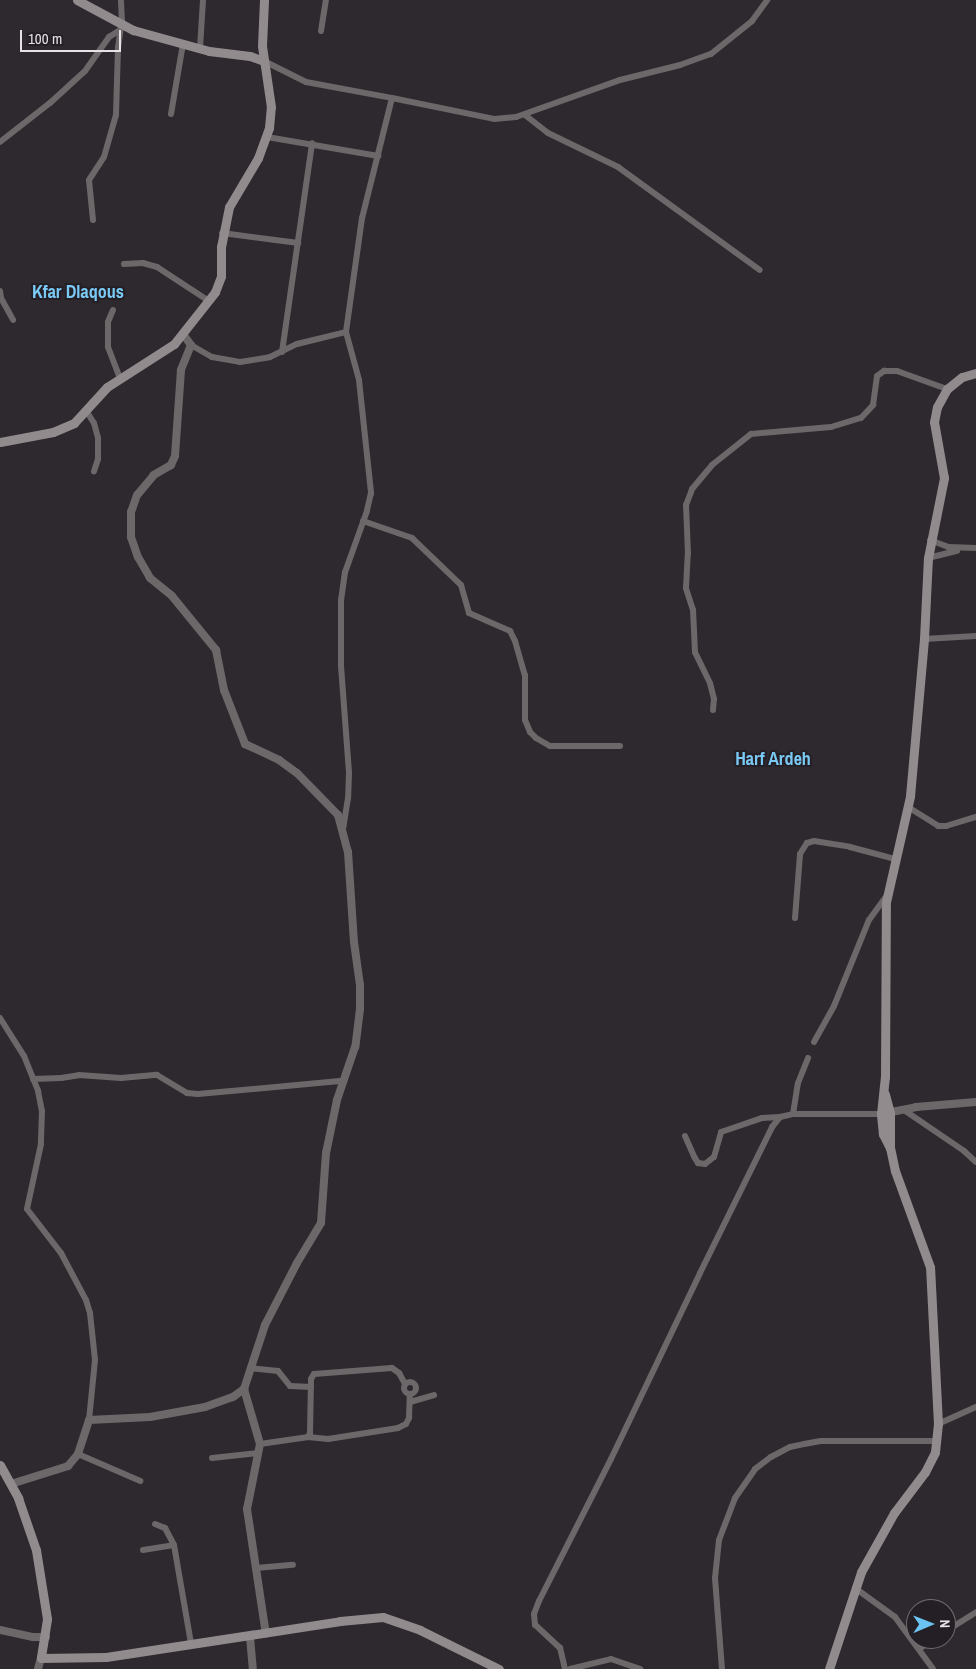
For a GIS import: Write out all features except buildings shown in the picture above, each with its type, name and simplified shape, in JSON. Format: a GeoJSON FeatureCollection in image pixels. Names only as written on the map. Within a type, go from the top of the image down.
{"type":"FeatureCollection","features":[{"type":"Feature","properties":{"kind":"main road"},"geometry":{"type":"LineString","coordinates":[[77,0],[121,28],[200,48],[250,56],[264,61]]}},
{"type":"Feature","properties":{"kind":"main road"},"geometry":{"type":"LineString","coordinates":[[0,442],[66,428],[86,412],[99,395],[120,378],[166,351],[183,334],[215,292],[221,276],[222,233],[233,199],[258,158],[267,136],[271,108],[264,61],[262,21],[264,0]]}},
{"type":"Feature","properties":{"kind":"main road"},"geometry":{"type":"LineString","coordinates":[[829,1669],[855,1588],[866,1562],[886,1527],[925,1472],[935,1452],[938,1424],[930,1267],[901,1191],[890,1148],[883,1134],[886,1113],[884,936],[888,894],[908,807],[924,639],[928,558],[930,540],[944,478],[934,422],[937,407],[947,389],[962,377],[976,373]]}},
{"type":"Feature","properties":{"kind":"main road"},"geometry":{"type":"LineString","coordinates":[[0,1465],[11,1484],[36,1550],[46,1611],[46,1637],[41,1658],[106,1657],[151,1652],[192,1643],[250,1637],[340,1621],[387,1617],[420,1630],[499,1669]]}},
{"type":"Feature","properties":{"kind":"street"},"geometry":{"type":"LineString","coordinates":[[93,220],[89,180],[104,157],[114,127],[121,28],[120,0]]}},
{"type":"Feature","properties":{"kind":"street"},"geometry":{"type":"LineString","coordinates":[[200,48],[203,0]]}},
{"type":"Feature","properties":{"kind":"street"},"geometry":{"type":"LineString","coordinates":[[321,32],[326,0]]}},
{"type":"Feature","properties":{"kind":"street"},"geometry":{"type":"LineString","coordinates":[[264,61],[298,80],[494,119],[525,115],[620,80],[680,65],[711,54],[752,21],[767,0]]}},
{"type":"Feature","properties":{"kind":"street"},"geometry":{"type":"LineString","coordinates":[[0,142],[50,104],[85,71],[109,37],[121,28]]}},
{"type":"Feature","properties":{"kind":"street"},"geometry":{"type":"LineString","coordinates":[[171,114],[183,44]]}},
{"type":"Feature","properties":{"kind":"street"},"geometry":{"type":"LineString","coordinates":[[343,828],[348,798],[349,773],[341,666],[341,600],[345,572],[369,503],[371,482],[359,375],[346,332],[362,218],[392,98]]}},
{"type":"Feature","properties":{"kind":"street"},"geometry":{"type":"LineString","coordinates":[[525,115],[548,133],[618,167],[760,270]]}},
{"type":"Feature","properties":{"kind":"street"},"geometry":{"type":"LineString","coordinates":[[267,136],[378,156]]}},
{"type":"Feature","properties":{"kind":"street"},"geometry":{"type":"LineString","coordinates":[[282,352],[312,143]]}},
{"type":"Feature","properties":{"kind":"street"},"geometry":{"type":"LineString","coordinates":[[222,233],[298,243]]}},
{"type":"Feature","properties":{"kind":"street"},"geometry":{"type":"LineString","coordinates":[[124,264],[143,262],[156,267],[209,301]]}},
{"type":"Feature","properties":{"kind":"street"},"geometry":{"type":"LineString","coordinates":[[0,291],[1,298],[13,320]]}},
{"type":"Feature","properties":{"kind":"street"},"geometry":{"type":"LineString","coordinates":[[113,310],[108,322],[108,347],[120,378]]}},
{"type":"Feature","properties":{"kind":"street"},"geometry":{"type":"LineString","coordinates":[[183,334],[191,345],[212,357],[230,361],[270,357],[307,341],[346,332]]}},
{"type":"Feature","properties":{"kind":"street"},"geometry":{"type":"LineString","coordinates":[[191,345],[181,370],[175,456],[171,465],[154,475],[142,487],[134,502],[130,524],[133,546],[150,578],[166,590],[216,650],[224,690],[245,744],[279,760],[297,773],[333,808],[343,828],[350,868],[354,942],[360,995],[355,1047],[342,1081],[326,1153],[321,1222],[297,1263],[266,1325],[244,1390],[260,1444],[247,1509],[266,1634]]}},
{"type":"Feature","properties":{"kind":"street"},"geometry":{"type":"LineString","coordinates":[[713,710],[714,699],[710,683],[695,652],[693,610],[686,588],[688,554],[686,505],[692,489],[712,465],[752,434],[831,427],[861,418],[873,405],[877,376],[884,371],[897,371],[947,389]]}},
{"type":"Feature","properties":{"kind":"street"},"geometry":{"type":"LineString","coordinates":[[86,412],[94,423],[98,438],[98,459],[94,471]]}},
{"type":"Feature","properties":{"kind":"street"},"geometry":{"type":"LineString","coordinates":[[363,521],[412,538],[461,586],[469,613],[477,618],[506,627],[510,631],[515,641],[525,675],[524,720],[530,732],[536,738],[550,746],[620,746]]}},
{"type":"Feature","properties":{"kind":"street"},"geometry":{"type":"LineString","coordinates":[[930,540],[948,547],[973,548]]}},
{"type":"Feature","properties":{"kind":"street"},"geometry":{"type":"LineString","coordinates":[[928,558],[973,548]]}},
{"type":"Feature","properties":{"kind":"street"},"geometry":{"type":"LineString","coordinates":[[924,639],[976,636]]}},
{"type":"Feature","properties":{"kind":"street"},"geometry":{"type":"LineString","coordinates":[[908,807],[938,826],[946,826],[976,817]]}},
{"type":"Feature","properties":{"kind":"street"},"geometry":{"type":"LineString","coordinates":[[795,918],[800,854],[807,843],[814,841],[850,847],[895,859]]}},
{"type":"Feature","properties":{"kind":"street"},"geometry":{"type":"LineString","coordinates":[[814,1042],[834,1006],[869,920],[888,894]]}},
{"type":"Feature","properties":{"kind":"street"},"geometry":{"type":"LineString","coordinates":[[0,1018],[19,1047],[40,1099],[43,1132],[27,1209],[62,1253],[86,1300],[90,1313],[95,1360],[89,1420],[78,1454],[64,1468],[11,1484]]}},
{"type":"Feature","properties":{"kind":"street"},"geometry":{"type":"LineString","coordinates":[[793,1114],[798,1083],[808,1058]]}},
{"type":"Feature","properties":{"kind":"street"},"geometry":{"type":"LineString","coordinates":[[32,1079],[79,1075],[121,1078],[157,1075],[187,1093],[198,1094],[342,1081]]}},
{"type":"Feature","properties":{"kind":"street"},"geometry":{"type":"LineString","coordinates":[[685,1136],[695,1158],[698,1162],[705,1164],[714,1157],[721,1132],[762,1118],[793,1114],[886,1113],[976,1102]]}},
{"type":"Feature","properties":{"kind":"street"},"geometry":{"type":"LineString","coordinates":[[904,1110],[964,1151],[976,1162]]}},
{"type":"Feature","properties":{"kind":"street"},"geometry":{"type":"LineString","coordinates":[[565,1669],[560,1648],[535,1626],[534,1614],[539,1601],[612,1459],[700,1273],[772,1128],[780,1117]]}},
{"type":"Feature","properties":{"kind":"street"},"geometry":{"type":"LineString","coordinates":[[250,1368],[278,1371],[290,1386],[311,1387]]}},
{"type":"Feature","properties":{"kind":"street"},"geometry":{"type":"LineString","coordinates":[[308,1438],[310,1433],[312,1376],[319,1372],[392,1368],[399,1373],[406,1384]]}},
{"type":"Feature","properties":{"kind":"street"},"geometry":{"type":"LineString","coordinates":[[406,1384],[410,1382],[416,1386],[416,1390],[410,1394]]}},
{"type":"Feature","properties":{"kind":"street"},"geometry":{"type":"LineString","coordinates":[[406,1384],[404,1390],[410,1394]]}},
{"type":"Feature","properties":{"kind":"street"},"geometry":{"type":"LineString","coordinates":[[89,1420],[150,1416],[206,1407],[233,1397],[244,1390]]}},
{"type":"Feature","properties":{"kind":"street"},"geometry":{"type":"LineString","coordinates":[[260,1444],[308,1438],[328,1439],[398,1428],[406,1424],[409,1418],[410,1394]]}},
{"type":"Feature","properties":{"kind":"street"},"geometry":{"type":"LineString","coordinates":[[410,1402],[434,1395]]}},
{"type":"Feature","properties":{"kind":"street"},"geometry":{"type":"LineString","coordinates":[[938,1424],[976,1407]]}},
{"type":"Feature","properties":{"kind":"street"},"geometry":{"type":"LineString","coordinates":[[722,1669],[715,1578],[719,1540],[735,1498],[755,1469],[777,1454],[804,1444],[821,1441],[936,1441]]}},
{"type":"Feature","properties":{"kind":"street"},"geometry":{"type":"LineString","coordinates":[[212,1458],[259,1453]]}},
{"type":"Feature","properties":{"kind":"street"},"geometry":{"type":"LineString","coordinates":[[78,1454],[140,1481]]}},
{"type":"Feature","properties":{"kind":"street"},"geometry":{"type":"LineString","coordinates":[[155,1524],[165,1528],[174,1545],[192,1643]]}},
{"type":"Feature","properties":{"kind":"street"},"geometry":{"type":"LineString","coordinates":[[143,1550],[174,1545]]}},
{"type":"Feature","properties":{"kind":"street"},"geometry":{"type":"LineString","coordinates":[[256,1568],[293,1565]]}},
{"type":"Feature","properties":{"kind":"street"},"geometry":{"type":"LineString","coordinates":[[855,1588],[895,1617],[906,1631]]}},
{"type":"Feature","properties":{"kind":"street"},"geometry":{"type":"LineString","coordinates":[[956,1624],[976,1612]]}},
{"type":"Feature","properties":{"kind":"street"},"geometry":{"type":"LineString","coordinates":[[0,1630],[33,1637],[46,1637]]}},
{"type":"Feature","properties":{"kind":"street"},"geometry":{"type":"LineString","coordinates":[[250,1637],[253,1669]]}},
{"type":"Feature","properties":{"kind":"street"},"geometry":{"type":"LineString","coordinates":[[920,1649],[933,1669]]}},
{"type":"Feature","properties":{"kind":"street"},"geometry":{"type":"LineString","coordinates":[[38,1669],[41,1658]]}},
{"type":"Feature","properties":{"kind":"street"},"geometry":{"type":"LineString","coordinates":[[570,1669],[611,1659],[640,1669]]}},
{"type":"Feature","properties":{"kind":"district","name":"Kfar Dlaqous"},"geometry":{"type":"Point","coordinates":[78,292]}},
{"type":"Feature","properties":{"kind":"district","name":"Harf Ardeh"},"geometry":{"type":"Point","coordinates":[773,759]}}]}
